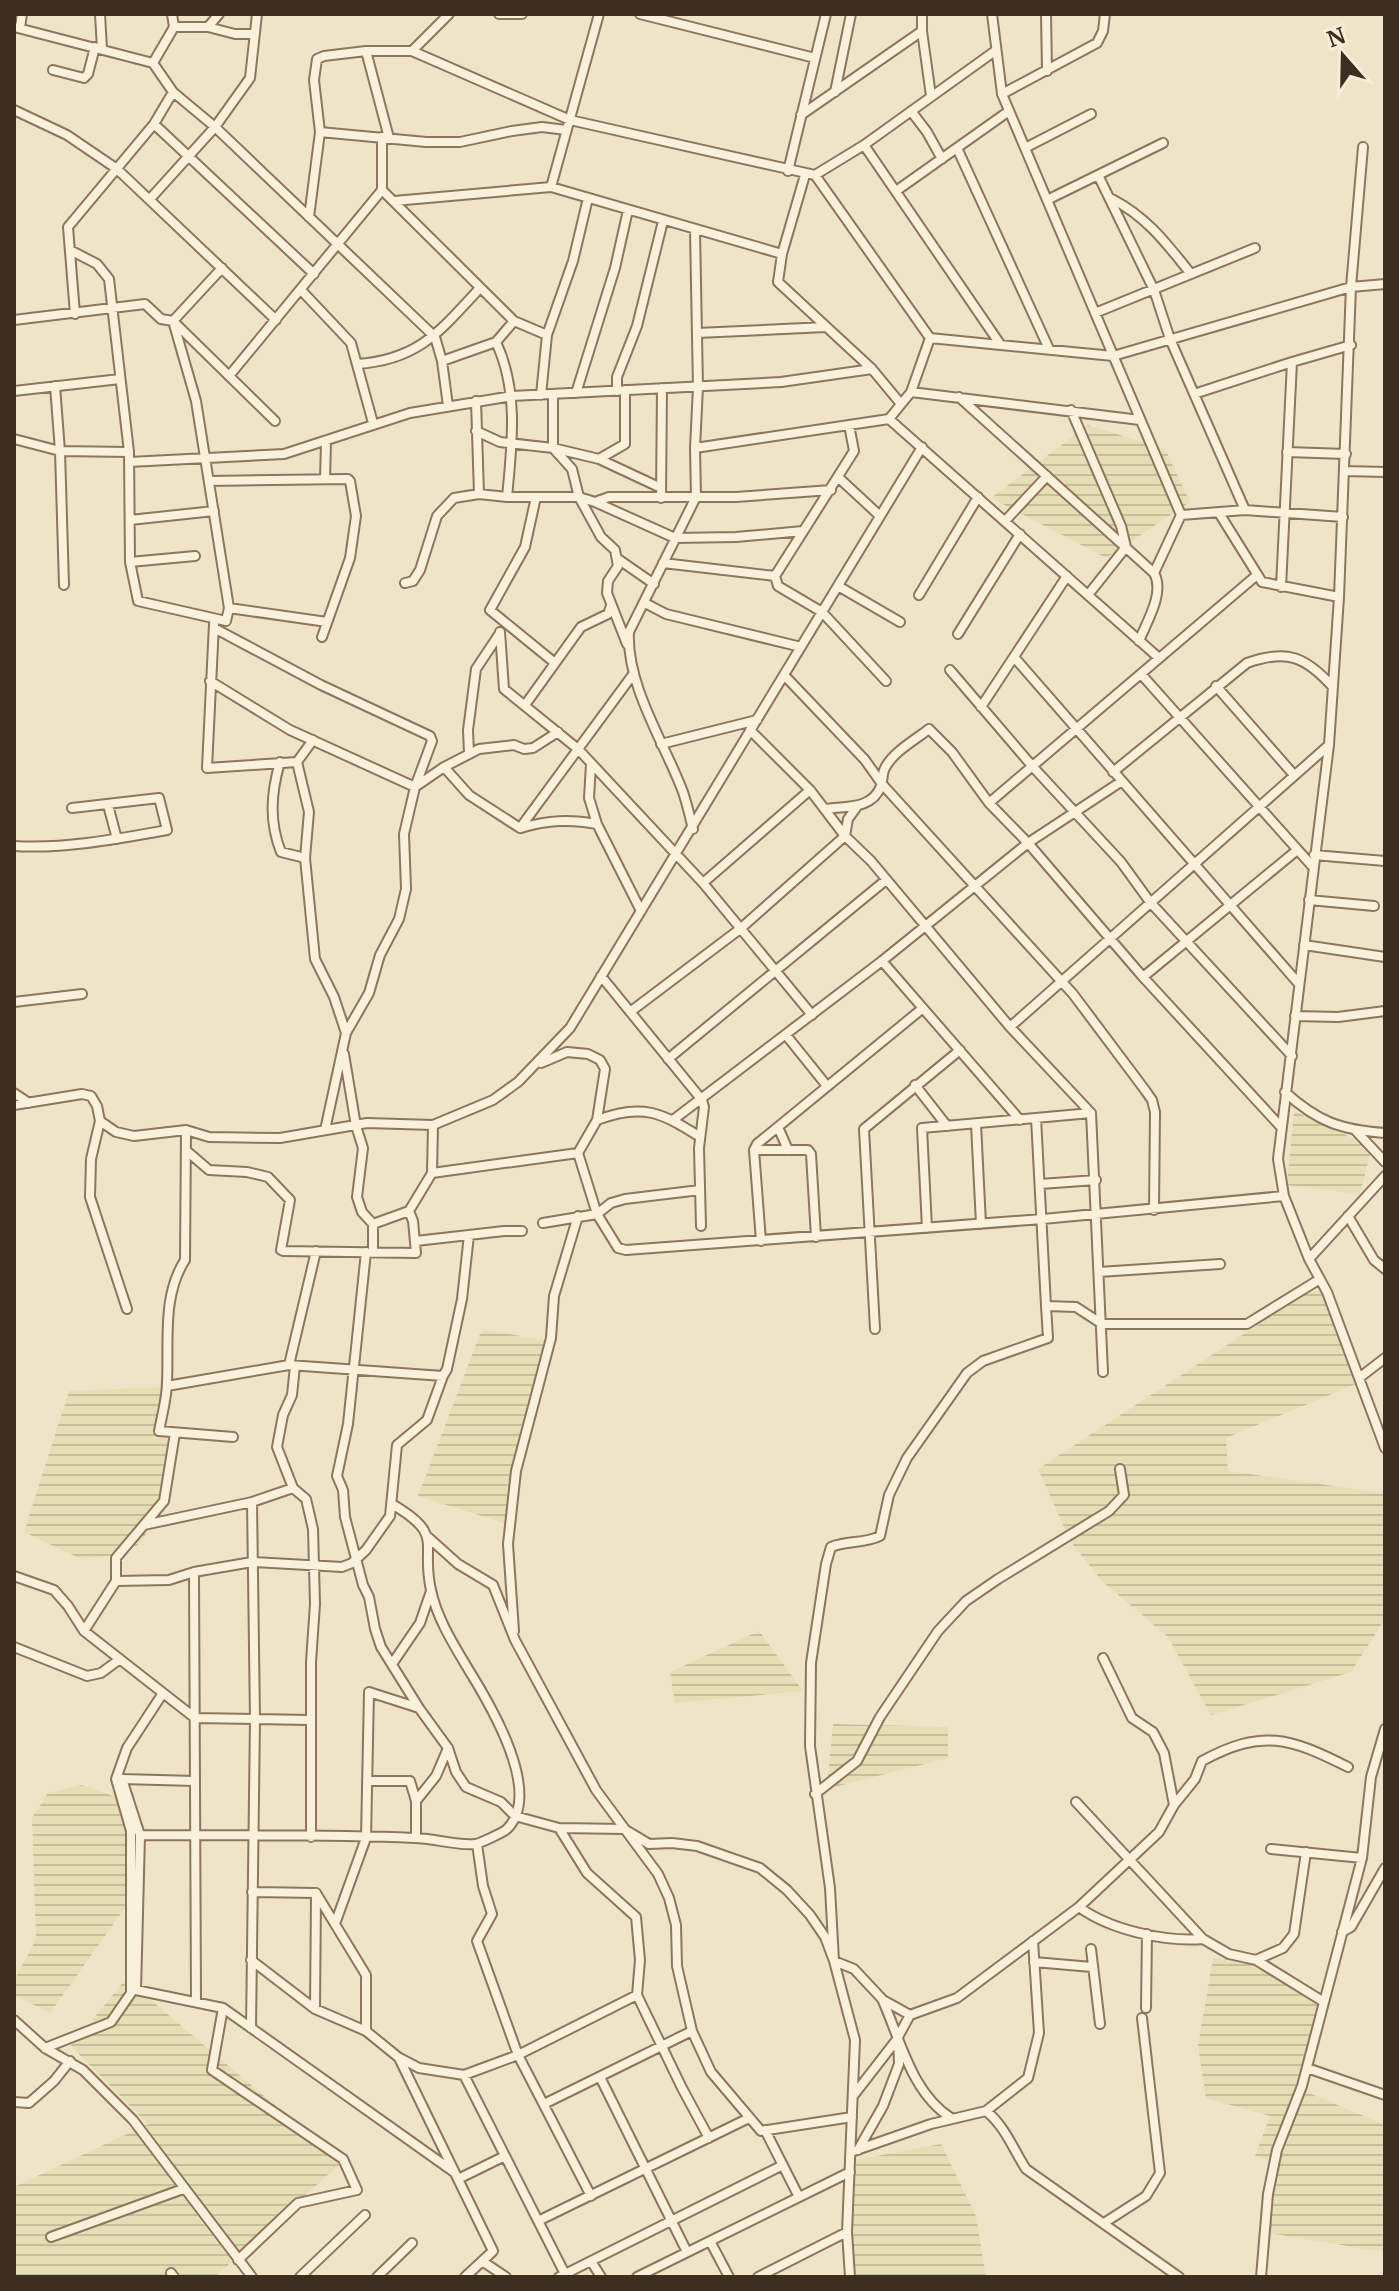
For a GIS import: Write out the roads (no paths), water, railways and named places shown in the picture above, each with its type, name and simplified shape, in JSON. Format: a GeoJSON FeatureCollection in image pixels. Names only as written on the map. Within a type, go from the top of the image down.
{"type":"FeatureCollection","features":[{"type":"Feature","properties":{"kind":"street"},"geometry":{"type":"LineString","coordinates":[[22,14],[17,28],[153,63],[173,92],[215,127],[435,337],[442,361],[448,406]]}},
{"type":"Feature","properties":{"kind":"street"},"geometry":{"type":"LineString","coordinates":[[53,70],[84,78],[88,74],[99,48],[100,14]]}},
{"type":"Feature","properties":{"kind":"street"},"geometry":{"type":"LineString","coordinates":[[153,63],[174,27],[172,14]]}},
{"type":"Feature","properties":{"kind":"street"},"geometry":{"type":"LineString","coordinates":[[208,27],[219,14]]}},
{"type":"Feature","properties":{"kind":"street"},"geometry":{"type":"LineString","coordinates":[[150,199],[215,127],[251,75],[257,14]]}},
{"type":"Feature","properties":{"kind":"street"},"geometry":{"type":"LineString","coordinates":[[412,51],[449,14]]}},
{"type":"Feature","properties":{"kind":"street"},"geometry":{"type":"LineString","coordinates":[[499,14],[522,14]]}},
{"type":"Feature","properties":{"kind":"street"},"geometry":{"type":"LineString","coordinates":[[551,187],[599,14]]}},
{"type":"Feature","properties":{"kind":"street"},"geometry":{"type":"LineString","coordinates":[[640,14],[815,58]]}},
{"type":"Feature","properties":{"kind":"street"},"geometry":{"type":"LineString","coordinates":[[693,27],[698,14]]}},
{"type":"Feature","properties":{"kind":"street"},"geometry":{"type":"LineString","coordinates":[[788,171],[826,14]]}},
{"type":"Feature","properties":{"kind":"street"},"geometry":{"type":"LineString","coordinates":[[835,92],[851,14]]}},
{"type":"Feature","properties":{"kind":"street"},"geometry":{"type":"LineString","coordinates":[[922,14],[931,96]]}},
{"type":"Feature","properties":{"kind":"street"},"geometry":{"type":"LineString","coordinates":[[992,14],[1002,94],[1181,515],[1154,573]]}},
{"type":"Feature","properties":{"kind":"street"},"geometry":{"type":"LineString","coordinates":[[1046,14],[1047,71]]}},
{"type":"Feature","properties":{"kind":"street"},"geometry":{"type":"LineString","coordinates":[[1002,94],[1097,43],[1103,31],[1105,14]]}},
{"type":"Feature","properties":{"kind":"street"},"geometry":{"type":"LineString","coordinates":[[174,27],[208,27],[235,34],[255,34]]}},
{"type":"Feature","properties":{"kind":"street"},"geometry":{"type":"LineString","coordinates":[[801,116],[922,31]]}},
{"type":"Feature","properties":{"kind":"street"},"geometry":{"type":"LineString","coordinates":[[229,376],[382,190],[385,138],[366,51]]}},
{"type":"Feature","properties":{"kind":"street"},"geometry":{"type":"LineString","coordinates":[[309,217],[320,132],[314,80],[317,59],[324,56],[366,51],[412,51],[570,120],[815,175],[864,145],[995,51]]}},
{"type":"Feature","properties":{"kind":"street"},"geometry":{"type":"LineString","coordinates":[[75,314],[68,227],[154,124],[173,92]]}},
{"type":"Feature","properties":{"kind":"street"},"geometry":{"type":"LineString","coordinates":[[14,110],[67,135],[117,169],[276,320]]}},
{"type":"Feature","properties":{"kind":"street"},"geometry":{"type":"LineString","coordinates":[[911,111],[942,159]]}},
{"type":"Feature","properties":{"kind":"street"},"geometry":{"type":"LineString","coordinates":[[896,191],[1009,111]]}},
{"type":"Feature","properties":{"kind":"street"},"geometry":{"type":"LineString","coordinates":[[1025,148],[1091,114]]}},
{"type":"Feature","properties":{"kind":"street"},"geometry":{"type":"LineString","coordinates":[[154,124],[314,274]]}},
{"type":"Feature","properties":{"kind":"street"},"geometry":{"type":"LineString","coordinates":[[320,132],[426,142],[460,142],[542,127],[566,130]]}},
{"type":"Feature","properties":{"kind":"street"},"geometry":{"type":"LineString","coordinates":[[1047,200],[1163,143]]}},
{"type":"Feature","properties":{"kind":"street"},"geometry":{"type":"LineString","coordinates":[[864,145],[1000,344]]}},
{"type":"Feature","properties":{"kind":"street"},"geometry":{"type":"LineString","coordinates":[[1363,147],[1351,287],[1343,517],[1329,745],[1278,1159],[1284,1196],[1320,1279],[1385,1448]]}},
{"type":"Feature","properties":{"kind":"street"},"geometry":{"type":"LineString","coordinates":[[957,148],[1049,349]]}},
{"type":"Feature","properties":{"kind":"street"},"geometry":{"type":"LineString","coordinates":[[805,175],[782,254],[778,282],[872,369],[901,404]]}},
{"type":"Feature","properties":{"kind":"street"},"geometry":{"type":"LineString","coordinates":[[815,175],[930,338],[1113,356],[1351,287],[1385,284]]}},
{"type":"Feature","properties":{"kind":"street"},"geometry":{"type":"LineString","coordinates":[[1098,175],[1154,290],[1170,339],[1245,510]]}},
{"type":"Feature","properties":{"kind":"street"},"geometry":{"type":"LineString","coordinates":[[394,201],[551,187],[782,254]]}},
{"type":"Feature","properties":{"kind":"street"},"geometry":{"type":"LineString","coordinates":[[382,190],[514,321],[547,335]]}},
{"type":"Feature","properties":{"kind":"street"},"geometry":{"type":"LineString","coordinates":[[541,395],[547,335],[573,261],[588,198]]}},
{"type":"Feature","properties":{"kind":"street"},"geometry":{"type":"LineString","coordinates":[[1112,199],[1133,210],[1156,230],[1191,274]]}},
{"type":"Feature","properties":{"kind":"street"},"geometry":{"type":"LineString","coordinates":[[576,393],[615,268],[628,210]]}},
{"type":"Feature","properties":{"kind":"street"},"geometry":{"type":"LineString","coordinates":[[599,459],[625,444],[621,390],[617,377],[637,326],[663,221]]}},
{"type":"Feature","properties":{"kind":"street"},"geometry":{"type":"LineString","coordinates":[[628,648],[629,632],[696,497],[698,387],[695,231]]}},
{"type":"Feature","properties":{"kind":"street"},"geometry":{"type":"LineString","coordinates":[[1095,313],[1255,248]]}},
{"type":"Feature","properties":{"kind":"street"},"geometry":{"type":"LineString","coordinates":[[70,250],[87,257],[104,270],[109,279],[129,457],[130,562],[138,601],[214,623],[321,685],[430,736],[432,741],[415,787],[404,834],[406,889],[399,919],[380,955],[369,993],[346,1033],[325,1130]]}},
{"type":"Feature","properties":{"kind":"street"},"geometry":{"type":"LineString","coordinates":[[173,321],[222,268]]}},
{"type":"Feature","properties":{"kind":"street"},"geometry":{"type":"LineString","coordinates":[[357,364],[390,360],[435,337],[480,288]]}},
{"type":"Feature","properties":{"kind":"street"},"geometry":{"type":"LineString","coordinates":[[301,290],[347,336],[373,423]]}},
{"type":"Feature","properties":{"kind":"street"},"geometry":{"type":"LineString","coordinates":[[14,320],[145,304],[161,319],[173,321],[275,421]]}},
{"type":"Feature","properties":{"kind":"street"},"geometry":{"type":"LineString","coordinates":[[173,321],[196,401],[229,608],[226,621],[214,623]]}},
{"type":"Feature","properties":{"kind":"street"},"geometry":{"type":"LineString","coordinates":[[442,361],[496,342],[514,321]]}},
{"type":"Feature","properties":{"kind":"street"},"geometry":{"type":"LineString","coordinates":[[697,333],[826,327]]}},
{"type":"Feature","properties":{"kind":"street"},"geometry":{"type":"LineString","coordinates":[[695,448],[889,419],[911,392],[930,338]]}},
{"type":"Feature","properties":{"kind":"street"},"geometry":{"type":"LineString","coordinates":[[496,342],[504,360],[512,396],[507,497]]}},
{"type":"Feature","properties":{"kind":"street"},"geometry":{"type":"LineString","coordinates":[[1194,394],[1351,345]]}},
{"type":"Feature","properties":{"kind":"street"},"geometry":{"type":"LineString","coordinates":[[1281,587],[1292,362]]}},
{"type":"Feature","properties":{"kind":"street"},"geometry":{"type":"LineString","coordinates":[[14,439],[60,451],[129,457],[205,458],[284,454],[326,442],[373,423],[476,401],[512,396],[781,382],[872,369]]}},
{"type":"Feature","properties":{"kind":"street"},"geometry":{"type":"LineString","coordinates":[[14,391],[120,379]]}},
{"type":"Feature","properties":{"kind":"street"},"geometry":{"type":"LineString","coordinates":[[55,386],[64,585]]}},
{"type":"Feature","properties":{"kind":"street"},"geometry":{"type":"LineString","coordinates":[[661,493],[662,388]]}},
{"type":"Feature","properties":{"kind":"street"},"geometry":{"type":"LineString","coordinates":[[911,392],[1140,420]]}},
{"type":"Feature","properties":{"kind":"street"},"geometry":{"type":"LineString","coordinates":[[553,394],[553,448],[572,469],[579,497],[601,537],[615,550],[618,566],[608,581],[607,593],[661,744],[684,794],[693,829]]}},
{"type":"Feature","properties":{"kind":"street"},"geometry":{"type":"LineString","coordinates":[[959,397],[1154,573],[1159,582],[1158,592],[1139,641]]}},
{"type":"Feature","properties":{"kind":"street"},"geometry":{"type":"LineString","coordinates":[[476,401],[479,494]]}},
{"type":"Feature","properties":{"kind":"street"},"geometry":{"type":"LineString","coordinates":[[1071,410],[1121,526],[1126,547]]}},
{"type":"Feature","properties":{"kind":"street"},"geometry":{"type":"LineString","coordinates":[[889,419],[1159,658]]}},
{"type":"Feature","properties":{"kind":"street"},"geometry":{"type":"LineString","coordinates":[[849,425],[854,451],[775,576],[778,586],[822,612],[886,681]]}},
{"type":"Feature","properties":{"kind":"street"},"geometry":{"type":"LineString","coordinates":[[476,431],[500,442],[553,448],[599,459],[661,493]]}},
{"type":"Feature","properties":{"kind":"street"},"geometry":{"type":"LineString","coordinates":[[325,479],[326,442]]}},
{"type":"Feature","properties":{"kind":"street"},"geometry":{"type":"LineString","coordinates":[[100,1121],[116,1132],[134,1136],[186,1130],[209,1137],[280,1138],[367,1123],[433,1125],[493,1100],[518,1082],[570,1028],[922,447]]}},
{"type":"Feature","properties":{"kind":"street"},"geometry":{"type":"LineString","coordinates":[[1287,452],[1346,454]]}},
{"type":"Feature","properties":{"kind":"street"},"geometry":{"type":"LineString","coordinates":[[1345,471],[1385,472]]}},
{"type":"Feature","properties":{"kind":"street"},"geometry":{"type":"LineString","coordinates":[[1005,521],[1047,476]]}},
{"type":"Feature","properties":{"kind":"street"},"geometry":{"type":"LineString","coordinates":[[839,478],[880,516]]}},
{"type":"Feature","properties":{"kind":"street"},"geometry":{"type":"LineString","coordinates":[[209,481],[349,480],[356,516],[350,558],[322,637]]}},
{"type":"Feature","properties":{"kind":"street"},"geometry":{"type":"LineString","coordinates":[[595,502],[609,497],[661,493],[736,497],[831,490]]}},
{"type":"Feature","properties":{"kind":"street"},"geometry":{"type":"LineString","coordinates":[[405,583],[413,581],[420,570],[437,516],[445,506],[454,498],[479,494],[579,497],[675,538],[803,531]]}},
{"type":"Feature","properties":{"kind":"street"},"geometry":{"type":"LineString","coordinates":[[536,497],[525,547],[490,610],[555,663]]}},
{"type":"Feature","properties":{"kind":"street"},"geometry":{"type":"LineString","coordinates":[[919,595],[978,497]]}},
{"type":"Feature","properties":{"kind":"street"},"geometry":{"type":"LineString","coordinates":[[1181,515],[1245,510],[1343,517]]}},
{"type":"Feature","properties":{"kind":"street"},"geometry":{"type":"LineString","coordinates":[[130,520],[214,511]]}},
{"type":"Feature","properties":{"kind":"street"},"geometry":{"type":"LineString","coordinates":[[1219,513],[1262,582],[1339,597]]}},
{"type":"Feature","properties":{"kind":"street"},"geometry":{"type":"LineString","coordinates":[[958,634],[1020,534]]}},
{"type":"Feature","properties":{"kind":"street"},"geometry":{"type":"LineString","coordinates":[[1088,595],[1126,547]]}},
{"type":"Feature","properties":{"kind":"street"},"geometry":{"type":"LineString","coordinates":[[130,562],[195,556]]}},
{"type":"Feature","properties":{"kind":"street"},"geometry":{"type":"LineString","coordinates":[[618,559],[654,584]]}},
{"type":"Feature","properties":{"kind":"street"},"geometry":{"type":"LineString","coordinates":[[663,563],[775,576]]}},
{"type":"Feature","properties":{"kind":"street"},"geometry":{"type":"LineString","coordinates":[[989,803],[1257,575]]}},
{"type":"Feature","properties":{"kind":"street"},"geometry":{"type":"LineString","coordinates":[[981,707],[1067,576]]}},
{"type":"Feature","properties":{"kind":"street"},"geometry":{"type":"LineString","coordinates":[[838,586],[900,622]]}},
{"type":"Feature","properties":{"kind":"street"},"geometry":{"type":"LineString","coordinates":[[645,603],[666,614],[801,647]]}},
{"type":"Feature","properties":{"kind":"street"},"geometry":{"type":"LineString","coordinates":[[525,705],[581,627],[608,614],[611,606]]}},
{"type":"Feature","properties":{"kind":"street"},"geometry":{"type":"LineString","coordinates":[[229,608],[327,622]]}},
{"type":"Feature","properties":{"kind":"street"},"geometry":{"type":"LineString","coordinates":[[469,753],[468,730],[476,669],[506,622]]}},
{"type":"Feature","properties":{"kind":"street"},"geometry":{"type":"LineString","coordinates":[[214,623],[207,768],[297,762]]}},
{"type":"Feature","properties":{"kind":"street"},"geometry":{"type":"LineString","coordinates":[[500,632],[504,689],[578,749],[703,883],[812,1015]]}},
{"type":"Feature","properties":{"kind":"street"},"geometry":{"type":"LineString","coordinates":[[1113,772],[1247,663],[1270,655],[1293,658],[1314,667],[1333,687]]}},
{"type":"Feature","properties":{"kind":"street"},"geometry":{"type":"LineString","coordinates":[[1014,657],[1299,984]]}},
{"type":"Feature","properties":{"kind":"street"},"geometry":{"type":"LineString","coordinates":[[950,670],[1033,767],[1121,862],[1150,902],[1292,1056]]}},
{"type":"Feature","properties":{"kind":"street"},"geometry":{"type":"LineString","coordinates":[[520,828],[634,673]]}},
{"type":"Feature","properties":{"kind":"street"},"geometry":{"type":"LineString","coordinates":[[1141,674],[1313,867]]}},
{"type":"Feature","properties":{"kind":"street"},"geometry":{"type":"LineString","coordinates":[[784,675],[865,760],[882,784],[1087,1010],[1152,1100],[1155,1112],[1154,1210]]}},
{"type":"Feature","properties":{"kind":"street"},"geometry":{"type":"LineString","coordinates":[[210,681],[290,730],[415,787]]}},
{"type":"Feature","properties":{"kind":"street"},"geometry":{"type":"LineString","coordinates":[[1216,686],[1294,775]]}},
{"type":"Feature","properties":{"kind":"street"},"geometry":{"type":"LineString","coordinates":[[661,744],[757,720]]}},
{"type":"Feature","properties":{"kind":"street"},"geometry":{"type":"LineString","coordinates":[[630,1012],[740,929],[845,836],[848,819],[856,808],[873,797],[882,784],[884,769],[893,757],[929,729],[952,752],[989,803],[1281,1127]]}},
{"type":"Feature","properties":{"kind":"street"},"geometry":{"type":"LineString","coordinates":[[750,730],[810,790],[845,836],[871,861],[1010,1027],[1091,1113],[1103,1372]]}},
{"type":"Feature","properties":{"kind":"street"},"geometry":{"type":"LineString","coordinates":[[415,787],[469,753],[497,745],[533,748],[558,732]]}},
{"type":"Feature","properties":{"kind":"street"},"geometry":{"type":"LineString","coordinates":[[313,740],[297,762],[309,812],[305,858],[315,959],[334,997],[346,1033]]}},
{"type":"Feature","properties":{"kind":"street"},"geometry":{"type":"LineString","coordinates":[[1010,1027],[1329,745]]}},
{"type":"Feature","properties":{"kind":"street"},"geometry":{"type":"LineString","coordinates":[[280,762],[271,806],[277,841],[281,852],[305,858]]}},
{"type":"Feature","properties":{"kind":"street"},"geometry":{"type":"LineString","coordinates":[[591,764],[589,798],[597,824],[641,911]]}},
{"type":"Feature","properties":{"kind":"street"},"geometry":{"type":"LineString","coordinates":[[444,767],[469,795],[520,828]]}},
{"type":"Feature","properties":{"kind":"street"},"geometry":{"type":"LineString","coordinates":[[673,1120],[882,961],[1028,843],[1122,781]]}},
{"type":"Feature","properties":{"kind":"street"},"geometry":{"type":"LineString","coordinates":[[703,883],[810,790]]}},
{"type":"Feature","properties":{"kind":"street"},"geometry":{"type":"LineString","coordinates":[[14,846],[36,847],[117,839],[167,830],[159,798],[72,808]]}},
{"type":"Feature","properties":{"kind":"street"},"geometry":{"type":"LineString","coordinates":[[108,805],[117,839]]}},
{"type":"Feature","properties":{"kind":"street"},"geometry":{"type":"LineString","coordinates":[[825,809],[856,808]]}},
{"type":"Feature","properties":{"kind":"street"},"geometry":{"type":"LineString","coordinates":[[520,828],[545,820],[597,824]]}},
{"type":"Feature","properties":{"kind":"street"},"geometry":{"type":"LineString","coordinates":[[1143,977],[1296,851]]}},
{"type":"Feature","properties":{"kind":"street"},"geometry":{"type":"LineString","coordinates":[[1314,855],[1385,861]]}},
{"type":"Feature","properties":{"kind":"street"},"geometry":{"type":"LineString","coordinates":[[668,1059],[886,880]]}},
{"type":"Feature","properties":{"kind":"street"},"geometry":{"type":"LineString","coordinates":[[1309,900],[1374,906]]}},
{"type":"Feature","properties":{"kind":"street"},"geometry":{"type":"LineString","coordinates":[[1304,945],[1385,957]]}},
{"type":"Feature","properties":{"kind":"street"},"geometry":{"type":"LineString","coordinates":[[882,961],[1020,1120]]}},
{"type":"Feature","properties":{"kind":"street"},"geometry":{"type":"LineString","coordinates":[[601,976],[702,1100],[701,1226]]}},
{"type":"Feature","properties":{"kind":"street"},"geometry":{"type":"LineString","coordinates":[[14,1002],[82,994]]}},
{"type":"Feature","properties":{"kind":"street"},"geometry":{"type":"LineString","coordinates":[[761,1241],[754,1150],[757,1144],[923,1008]]}},
{"type":"Feature","properties":{"kind":"street"},"geometry":{"type":"LineString","coordinates":[[1295,1016],[1338,1017],[1385,1011]]}},
{"type":"Feature","properties":{"kind":"street"},"geometry":{"type":"LineString","coordinates":[[786,1035],[827,1086]]}},
{"type":"Feature","properties":{"kind":"street"},"geometry":{"type":"LineString","coordinates":[[344,1050],[356,1126],[363,1148],[357,1197],[362,1212],[373,1224],[352,1368],[348,1424],[337,1476],[343,1490],[345,1517],[381,1647],[448,1748],[456,1772],[466,1787],[501,1802],[515,1816],[559,1828],[624,1829],[649,1844],[697,1846],[760,1868],[787,1890],[810,1915],[825,1937],[834,1961],[855,2040],[852,2117],[855,2151],[850,2172],[847,2232],[850,2277]]}},
{"type":"Feature","properties":{"kind":"street"},"geometry":{"type":"LineString","coordinates":[[875,1329],[864,1129],[960,1050]]}},
{"type":"Feature","properties":{"kind":"street"},"geometry":{"type":"LineString","coordinates":[[533,1067],[567,1052],[588,1054],[600,1060],[605,1069],[597,1120],[578,1153],[597,1214],[618,1248],[626,1250],[1154,1210],[1284,1196]]}},
{"type":"Feature","properties":{"kind":"street"},"geometry":{"type":"LineString","coordinates":[[915,1085],[947,1126]]}},
{"type":"Feature","properties":{"kind":"street"},"geometry":{"type":"LineString","coordinates":[[1285,1092],[1308,1113],[1333,1124],[1385,1133]]}},
{"type":"Feature","properties":{"kind":"street"},"geometry":{"type":"LineString","coordinates":[[14,1093],[30,1103]]}},
{"type":"Feature","properties":{"kind":"street"},"geometry":{"type":"LineString","coordinates":[[14,1105],[82,1094],[91,1096],[97,1106],[100,1121],[91,1159],[90,1197],[127,1309]]}},
{"type":"Feature","properties":{"kind":"street"},"geometry":{"type":"LineString","coordinates":[[597,1120],[630,1110],[647,1110],[673,1120],[700,1137]]}},
{"type":"Feature","properties":{"kind":"street"},"geometry":{"type":"LineString","coordinates":[[927,1228],[922,1128],[1091,1113]]}},
{"type":"Feature","properties":{"kind":"street"},"geometry":{"type":"LineString","coordinates":[[834,1961],[830,1888],[810,1746],[811,1663],[826,1564],[831,1547],[847,1541],[867,1542],[880,1536],[886,1504],[907,1458],[967,1373],[983,1361],[1048,1338],[1036,1118]]}},
{"type":"Feature","properties":{"kind":"street"},"geometry":{"type":"LineString","coordinates":[[976,1124],[981,1224]]}},
{"type":"Feature","properties":{"kind":"street"},"geometry":{"type":"LineString","coordinates":[[373,1224],[409,1211],[432,1173],[433,1125]]}},
{"type":"Feature","properties":{"kind":"street"},"geometry":{"type":"LineString","coordinates":[[778,1127],[788,1150]]}},
{"type":"Feature","properties":{"kind":"street"},"geometry":{"type":"LineString","coordinates":[[1354,1129],[1385,1162]]}},
{"type":"Feature","properties":{"kind":"street"},"geometry":{"type":"LineString","coordinates":[[186,1130],[185,1260],[170,1293],[167,1386],[159,1431],[233,1437]]}},
{"type":"Feature","properties":{"kind":"street"},"geometry":{"type":"LineString","coordinates":[[754,1150],[808,1150],[811,1154],[816,1237]]}},
{"type":"Feature","properties":{"kind":"street"},"geometry":{"type":"LineString","coordinates":[[188,1152],[209,1170],[247,1172],[268,1177],[290,1200],[281,1250],[416,1253],[409,1211]]}},
{"type":"Feature","properties":{"kind":"street"},"geometry":{"type":"LineString","coordinates":[[432,1173],[578,1153]]}},
{"type":"Feature","properties":{"kind":"street"},"geometry":{"type":"LineString","coordinates":[[1309,1259],[1385,1176]]}},
{"type":"Feature","properties":{"kind":"street"},"geometry":{"type":"LineString","coordinates":[[1040,1184],[1096,1180]]}},
{"type":"Feature","properties":{"kind":"street"},"geometry":{"type":"LineString","coordinates":[[543,1223],[597,1214],[611,1203],[625,1199],[700,1190]]}},
{"type":"Feature","properties":{"kind":"street"},"geometry":{"type":"LineString","coordinates":[[515,1640],[508,1544],[516,1471],[551,1338],[554,1296],[578,1216]]}},
{"type":"Feature","properties":{"kind":"street"},"geometry":{"type":"LineString","coordinates":[[1348,1216],[1374,1260],[1385,1269]]}},
{"type":"Feature","properties":{"kind":"street"},"geometry":{"type":"LineString","coordinates":[[416,1241],[522,1231]]}},
{"type":"Feature","properties":{"kind":"street"},"geometry":{"type":"LineString","coordinates":[[116,1581],[169,1580],[194,1572],[252,1562],[342,1567],[358,1560],[390,1516],[397,1445],[427,1420],[443,1376],[462,1299],[469,1235]]}},
{"type":"Feature","properties":{"kind":"street"},"geometry":{"type":"LineString","coordinates":[[311,1837],[310,1720],[315,1604],[313,1529],[306,1499],[293,1488],[277,1447],[283,1415],[292,1395],[292,1366],[316,1251]]}},
{"type":"Feature","properties":{"kind":"street"},"geometry":{"type":"LineString","coordinates":[[1099,1272],[1220,1264]]}},
{"type":"Feature","properties":{"kind":"street"},"geometry":{"type":"LineString","coordinates":[[1046,1306],[1076,1307],[1102,1324],[1247,1324],[1320,1279]]}},
{"type":"Feature","properties":{"kind":"street"},"geometry":{"type":"LineString","coordinates":[[1359,1378],[1385,1358]]}},
{"type":"Feature","properties":{"kind":"street"},"geometry":{"type":"LineString","coordinates":[[167,1386],[292,1366],[443,1376]]}},
{"type":"Feature","properties":{"kind":"street"},"geometry":{"type":"LineString","coordinates":[[84,1631],[116,1581],[116,1558],[164,1501],[175,1433]]}},
{"type":"Feature","properties":{"kind":"street"},"geometry":{"type":"LineString","coordinates":[[815,1794],[857,1761],[880,1717],[938,1631],[966,1601],[1120,1501],[1124,1495],[1120,1469]]}},
{"type":"Feature","properties":{"kind":"street"},"geometry":{"type":"LineString","coordinates":[[143,1526],[252,1502],[293,1488]]}},
{"type":"Feature","properties":{"kind":"street"},"geometry":{"type":"LineString","coordinates":[[251,2028],[255,1719],[252,1502]]}},
{"type":"Feature","properties":{"kind":"street"},"geometry":{"type":"LineString","coordinates":[[392,1504],[414,1517],[429,1538],[458,1564],[493,1585],[515,1640],[596,1790],[658,1874],[676,1925],[677,1966],[692,2031],[711,2072],[761,2131],[852,2117]]}},
{"type":"Feature","properties":{"kind":"street"},"geometry":{"type":"LineString","coordinates":[[140,1835],[416,1838],[477,1844],[507,1829],[515,1816],[521,1780],[505,1737],[444,1625],[431,1591],[429,1538]]}},
{"type":"Feature","properties":{"kind":"street"},"geometry":{"type":"LineString","coordinates":[[194,1572],[196,2002]]}},
{"type":"Feature","properties":{"kind":"street"},"geometry":{"type":"LineString","coordinates":[[14,1576],[54,1590],[84,1631],[195,1718],[310,1720]]}},
{"type":"Feature","properties":{"kind":"street"},"geometry":{"type":"LineString","coordinates":[[392,1664],[420,1623],[431,1591]]}},
{"type":"Feature","properties":{"kind":"street"},"geometry":{"type":"LineString","coordinates":[[14,1647],[87,1676],[101,1673],[120,1659]]}},
{"type":"Feature","properties":{"kind":"street"},"geometry":{"type":"LineString","coordinates":[[1103,1658],[1132,1718],[1153,1732],[1164,1753],[1174,1805]]}},
{"type":"Feature","properties":{"kind":"street"},"geometry":{"type":"LineString","coordinates":[[335,1924],[366,1838],[369,1692],[419,1708]]}},
{"type":"Feature","properties":{"kind":"street"},"geometry":{"type":"LineString","coordinates":[[45,2048],[111,2022],[131,1993],[131,1831],[116,1779],[127,1748],[163,1693]]}},
{"type":"Feature","properties":{"kind":"street"},"geometry":{"type":"LineString","coordinates":[[1261,2277],[1277,2150],[1307,2068],[1362,1858],[1371,1777],[1385,1729]]}},
{"type":"Feature","properties":{"kind":"street"},"geometry":{"type":"LineString","coordinates":[[853,2096],[898,2037],[910,2015],[957,1998],[1079,1907],[1128,1862],[1159,1832],[1174,1805],[1195,1779],[1202,1761],[1218,1752],[1260,1739],[1277,1739],[1314,1750],[1348,1767]]}},
{"type":"Feature","properties":{"kind":"street"},"geometry":{"type":"LineString","coordinates":[[416,1801],[436,1776],[448,1748]]}},
{"type":"Feature","properties":{"kind":"street"},"geometry":{"type":"LineString","coordinates":[[195,1781],[122,1779],[140,1835],[136,1990],[223,2008],[456,2175]]}},
{"type":"Feature","properties":{"kind":"street"},"geometry":{"type":"LineString","coordinates":[[367,1781],[410,1781],[416,1801],[416,1838]]}},
{"type":"Feature","properties":{"kind":"street"},"geometry":{"type":"LineString","coordinates":[[1076,1802],[1128,1862],[1203,1939],[1229,1954],[1256,1960],[1324,2002]]}},
{"type":"Feature","properties":{"kind":"street"},"geometry":{"type":"LineString","coordinates":[[559,1828],[587,1873],[636,1917],[640,1960],[637,1995],[709,2138]]}},
{"type":"Feature","properties":{"kind":"street"},"geometry":{"type":"LineString","coordinates":[[477,1844],[483,1886],[492,1914],[477,1941],[518,2055],[591,2196]]}},
{"type":"Feature","properties":{"kind":"street"},"geometry":{"type":"LineString","coordinates":[[1271,1849],[1362,1858]]}},
{"type":"Feature","properties":{"kind":"street"},"geometry":{"type":"LineString","coordinates":[[1256,1960],[1283,1948],[1294,1934],[1306,1852]]}},
{"type":"Feature","properties":{"kind":"street"},"geometry":{"type":"LineString","coordinates":[[1342,1932],[1351,1927],[1385,1868]]}},
{"type":"Feature","properties":{"kind":"street"},"geometry":{"type":"LineString","coordinates":[[252,1892],[316,1893]]}},
{"type":"Feature","properties":{"kind":"street"},"geometry":{"type":"LineString","coordinates":[[316,1893],[366,1975],[366,2031]]}},
{"type":"Feature","properties":{"kind":"street"},"geometry":{"type":"LineString","coordinates":[[315,2009],[316,1893]]}},
{"type":"Feature","properties":{"kind":"street"},"geometry":{"type":"LineString","coordinates":[[1079,1907],[1094,1918],[1147,1934],[1179,1941],[1203,1939]]}},
{"type":"Feature","properties":{"kind":"street"},"geometry":{"type":"LineString","coordinates":[[1146,2008],[1147,1934]]}},
{"type":"Feature","properties":{"kind":"street"},"geometry":{"type":"LineString","coordinates":[[855,2151],[951,2118],[986,2111],[1028,2078],[1039,2033],[1033,1941]]}},
{"type":"Feature","properties":{"kind":"street"},"geometry":{"type":"LineString","coordinates":[[1091,1949],[1100,2024]]}},
{"type":"Feature","properties":{"kind":"street"},"geometry":{"type":"LineString","coordinates":[[251,1960],[315,2009],[366,2031],[398,2057],[419,2068],[464,2075],[518,2055],[637,1995]]}},
{"type":"Feature","properties":{"kind":"street"},"geometry":{"type":"LineString","coordinates":[[834,1961],[854,1969],[883,2000],[910,2015]]}},
{"type":"Feature","properties":{"kind":"street"},"geometry":{"type":"LineString","coordinates":[[1034,1962],[1092,1967]]}},
{"type":"Feature","properties":{"kind":"street"},"geometry":{"type":"LineString","coordinates":[[883,2000],[918,2084],[934,2107],[951,2118]]}},
{"type":"Feature","properties":{"kind":"street"},"geometry":{"type":"LineString","coordinates":[[223,2008],[212,2070],[343,2159],[357,2190],[298,2203],[238,2260]]}},
{"type":"Feature","properties":{"kind":"street"},"geometry":{"type":"LineString","coordinates":[[1104,2223],[1146,2196],[1160,2173],[1142,2018]]}},
{"type":"Feature","properties":{"kind":"street"},"geometry":{"type":"LineString","coordinates":[[14,2020],[45,2048],[70,2061],[133,2120],[252,2277]]}},
{"type":"Feature","properties":{"kind":"street"},"geometry":{"type":"LineString","coordinates":[[544,2104],[692,2031]]}},
{"type":"Feature","properties":{"kind":"street"},"geometry":{"type":"LineString","coordinates":[[855,2151],[883,2106],[899,2064],[898,2037]]}},
{"type":"Feature","properties":{"kind":"street"},"geometry":{"type":"LineString","coordinates":[[398,2057],[493,2251],[465,2277]]}},
{"type":"Feature","properties":{"kind":"street"},"geometry":{"type":"LineString","coordinates":[[14,2102],[29,2103],[54,2081],[70,2061]]}},
{"type":"Feature","properties":{"kind":"street"},"geometry":{"type":"LineString","coordinates":[[1307,2068],[1385,2095]]}},
{"type":"Feature","properties":{"kind":"street"},"geometry":{"type":"LineString","coordinates":[[464,2075],[538,2221],[562,2276],[783,2165]]}},
{"type":"Feature","properties":{"kind":"street"},"geometry":{"type":"LineString","coordinates":[[600,2077],[687,2252]]}},
{"type":"Feature","properties":{"kind":"street"},"geometry":{"type":"LineString","coordinates":[[986,2111],[1000,2122],[1011,2147],[1026,2169],[1179,2277]]}},
{"type":"Feature","properties":{"kind":"street"},"geometry":{"type":"LineString","coordinates":[[538,2221],[749,2118]]}},
{"type":"Feature","properties":{"kind":"street"},"geometry":{"type":"LineString","coordinates":[[765,2130],[799,2197]]}},
{"type":"Feature","properties":{"kind":"street"},"geometry":{"type":"LineString","coordinates":[[456,2175],[505,2156]]}},
{"type":"Feature","properties":{"kind":"street"},"geometry":{"type":"LineString","coordinates":[[637,2277],[850,2172]]}},
{"type":"Feature","properties":{"kind":"street"},"geometry":{"type":"LineString","coordinates":[[51,2237],[183,2189]]}},
{"type":"Feature","properties":{"kind":"street"},"geometry":{"type":"LineString","coordinates":[[300,2277],[365,2215]]}},
{"type":"Feature","properties":{"kind":"street"},"geometry":{"type":"LineString","coordinates":[[758,2277],[847,2232]]}},
{"type":"Feature","properties":{"kind":"street"},"geometry":{"type":"LineString","coordinates":[[710,2241],[729,2277]]}},
{"type":"Feature","properties":{"kind":"street"},"geometry":{"type":"LineString","coordinates":[[377,2277],[412,2243]]}},
{"type":"Feature","properties":{"kind":"street"},"geometry":{"type":"LineString","coordinates":[[482,2261],[506,2277]]}},
{"type":"Feature","properties":{"kind":"street"},"geometry":{"type":"LineString","coordinates":[[591,2261],[601,2277]]}}]}
